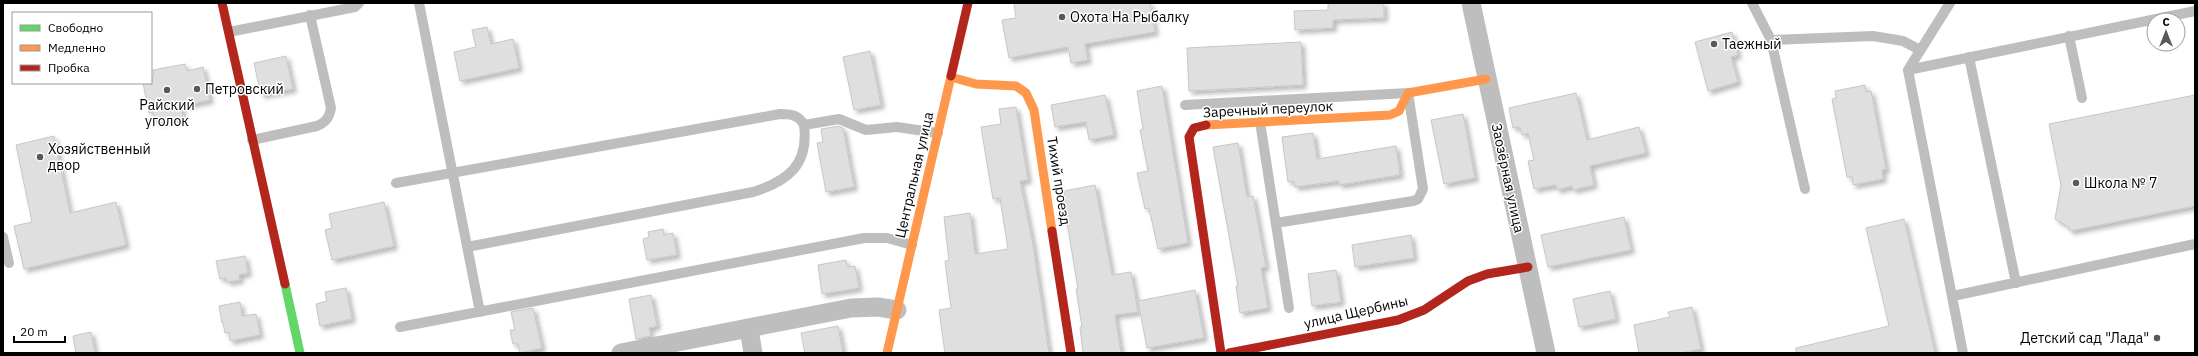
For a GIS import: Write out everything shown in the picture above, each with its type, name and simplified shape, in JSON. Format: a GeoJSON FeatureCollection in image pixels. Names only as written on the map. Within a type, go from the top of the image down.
{"type":"FeatureCollection","features":[{"type":"Feature","properties":{"kind":"street"},"geometry":{"type":"LineString","coordinates":[[222,3],[300,353]]}},
{"type":"Feature","properties":{"kind":"street","name":"Центральная улица"},"geometry":{"type":"LineString","coordinates":[[887,353],[968,3]]}},
{"type":"Feature","properties":{"kind":"street","name":"Заозёрная улица"},"geometry":{"type":"LineString","coordinates":[[1471,3],[1486,79],[1546,353]]}},
{"type":"Feature","properties":{"kind":"street","name":"Тихий проезд"},"geometry":{"type":"LineString","coordinates":[[951,77],[972,84],[1011,84],[1019,86],[1026,92],[1031,102],[1034,110],[1071,353]]}},
{"type":"Feature","properties":{"kind":"street"},"geometry":{"type":"LineString","coordinates":[[1408,94],[1486,79]]}},
{"type":"Feature","properties":{"kind":"street","name":"Заречный переулок"},"geometry":{"type":"LineString","coordinates":[[1221,353],[1189,137],[1194,128],[1201,125],[1390,116],[1398,111],[1408,94]]}},
{"type":"Feature","properties":{"kind":"street","name":"улица Щербины"},"geometry":{"type":"LineString","coordinates":[[1229,353],[1398,320],[1424,310],[1468,281],[1487,274],[1528,267]]}},
{"type":"Feature","properties":{"kind":"street"},"geometry":{"type":"LineString","coordinates":[[621,353],[851,308],[878,307],[897,310]]}},
{"type":"Feature","properties":{"kind":"street"},"geometry":{"type":"LineString","coordinates":[[749,329],[753,353]]}},
{"type":"Feature","properties":{"kind":"lane"},"geometry":{"type":"LineString","coordinates":[[229,32],[355,7],[359,3]]}},
{"type":"Feature","properties":{"kind":"lane"},"geometry":{"type":"LineString","coordinates":[[419,3],[480,312]]}},
{"type":"Feature","properties":{"kind":"lane"},"geometry":{"type":"LineString","coordinates":[[1752,3],[1771,40],[1805,189]]}},
{"type":"Feature","properties":{"kind":"lane"},"geometry":{"type":"LineString","coordinates":[[1950,3],[1908,70],[1963,353]]}},
{"type":"Feature","properties":{"kind":"lane"},"geometry":{"type":"LineString","coordinates":[[1908,70],[2195,11]]}},
{"type":"Feature","properties":{"kind":"lane"},"geometry":{"type":"LineString","coordinates":[[252,140],[317,126],[325,123],[330,116],[331,108],[310,15]]}},
{"type":"Feature","properties":{"kind":"lane"},"geometry":{"type":"LineString","coordinates":[[1771,40],[1873,36],[1903,41],[1920,50]]}},
{"type":"Feature","properties":{"kind":"lane"},"geometry":{"type":"LineString","coordinates":[[2069,36],[2082,98]]}},
{"type":"Feature","properties":{"kind":"lane"},"geometry":{"type":"LineString","coordinates":[[1970,57],[2016,283]]}},
{"type":"Feature","properties":{"kind":"lane"},"geometry":{"type":"LineString","coordinates":[[1185,106],[1408,94],[1423,189],[1418,199],[1276,223]]}},
{"type":"Feature","properties":{"kind":"lane"},"geometry":{"type":"LineString","coordinates":[[396,183],[780,114],[788,114],[799,118],[804,126],[806,141],[801,159],[790,174],[771,186],[753,192],[467,247]]}},
{"type":"Feature","properties":{"kind":"lane"},"geometry":{"type":"LineString","coordinates":[[804,126],[839,119],[866,130],[897,127],[938,133]]}},
{"type":"Feature","properties":{"kind":"lane"},"geometry":{"type":"LineString","coordinates":[[1260,122],[1289,308]]}},
{"type":"Feature","properties":{"kind":"lane"},"geometry":{"type":"LineString","coordinates":[[3,238],[9,263]]}},
{"type":"Feature","properties":{"kind":"lane"},"geometry":{"type":"LineString","coordinates":[[400,327],[864,238],[887,238],[912,245]]}},
{"type":"Feature","properties":{"kind":"lane"},"geometry":{"type":"LineString","coordinates":[[1953,296],[2195,244]]}},
{"type":"Feature","properties":{"kind":"building"},"geometry":{"type":"Polygon","coordinates":[[[1014,3],[1150,3],[1155,32],[1085,44],[1088,60],[1071,63],[1068,47],[1009,58],[1002,20],[1016,18],[1014,3]]]}},
{"type":"Feature","properties":{"kind":"building"},"geometry":{"type":"Polygon","coordinates":[[[1328,3],[1384,3],[1384,18],[1333,20],[1333,28],[1295,30],[1294,11],[1328,10],[1328,3]]]}},
{"type":"Feature","properties":{"kind":"building"},"geometry":{"type":"Polygon","coordinates":[[[487,27],[491,44],[513,39],[519,68],[460,81],[454,52],[476,47],[472,30],[487,27]]]}},
{"type":"Feature","properties":{"kind":"building"},"geometry":{"type":"Polygon","coordinates":[[[1732,32],[1738,55],[1731,57],[1738,82],[1708,91],[1695,42],[1732,32]]]}},
{"type":"Feature","properties":{"kind":"building"},"geometry":{"type":"Polygon","coordinates":[[[1301,42],[1303,85],[1189,91],[1187,48],[1301,42]]]}},
{"type":"Feature","properties":{"kind":"building"},"geometry":{"type":"Polygon","coordinates":[[[870,51],[881,105],[854,110],[843,57],[870,51]]]}},
{"type":"Feature","properties":{"kind":"building"},"geometry":{"type":"Polygon","coordinates":[[[286,56],[293,89],[261,95],[254,63],[286,56]]]}},
{"type":"Feature","properties":{"kind":"building"},"geometry":{"type":"Polygon","coordinates":[[[185,64],[187,71],[203,67],[210,100],[181,106],[183,117],[156,122],[153,112],[149,113],[143,84],[152,84],[152,78],[154,77],[153,70],[185,64]]]}},
{"type":"Feature","properties":{"kind":"building"},"geometry":{"type":"Polygon","coordinates":[[[1865,85],[1866,92],[1871,91],[1886,169],[1882,170],[1883,179],[1853,185],[1852,176],[1847,177],[1832,99],[1836,98],[1835,91],[1865,85]]]}},
{"type":"Feature","properties":{"kind":"building"},"geometry":{"type":"Polygon","coordinates":[[[1162,86],[1188,243],[1158,249],[1149,208],[1145,209],[1137,173],[1148,171],[1140,130],[1143,129],[1137,91],[1162,86]]]}},
{"type":"Feature","properties":{"kind":"building"},"geometry":{"type":"Polygon","coordinates":[[[1576,93],[1587,140],[1639,127],[1646,153],[1590,166],[1594,185],[1573,190],[1572,186],[1557,190],[1556,185],[1534,189],[1528,161],[1534,160],[1528,133],[1522,135],[1520,127],[1513,128],[1509,108],[1576,93]]]}},
{"type":"Feature","properties":{"kind":"building"},"geometry":{"type":"Polygon","coordinates":[[[1105,95],[1114,135],[1089,140],[1086,122],[1055,127],[1051,105],[1105,95]]]}},
{"type":"Feature","properties":{"kind":"building"},"geometry":{"type":"Polygon","coordinates":[[[2195,95],[2195,206],[2070,231],[2069,227],[2055,219],[2061,185],[2049,124],[2195,95]]]}},
{"type":"Feature","properties":{"kind":"building"},"geometry":{"type":"Polygon","coordinates":[[[1016,107],[1028,180],[1020,181],[1033,245],[1049,353],[945,353],[939,310],[951,308],[945,261],[949,260],[944,217],[970,213],[975,254],[1008,249],[1000,198],[993,199],[981,127],[1001,124],[999,109],[1016,107]]]}},
{"type":"Feature","properties":{"kind":"building"},"geometry":{"type":"Polygon","coordinates":[[[1463,114],[1475,178],[1444,184],[1431,120],[1463,114]]]}},
{"type":"Feature","properties":{"kind":"building"},"geometry":{"type":"Polygon","coordinates":[[[839,126],[843,128],[854,187],[826,192],[817,143],[823,142],[821,129],[839,126]]]}},
{"type":"Feature","properties":{"kind":"building"},"geometry":{"type":"Polygon","coordinates":[[[1313,133],[1317,159],[1396,146],[1400,175],[1339,185],[1339,181],[1295,187],[1294,181],[1288,182],[1282,137],[1313,133]]]}},
{"type":"Feature","properties":{"kind":"building"},"geometry":{"type":"Polygon","coordinates":[[[54,136],[70,213],[116,202],[126,245],[24,269],[14,226],[32,222],[16,145],[54,136]]]}},
{"type":"Feature","properties":{"kind":"building"},"geometry":{"type":"Polygon","coordinates":[[[1238,143],[1247,197],[1253,196],[1266,267],[1261,268],[1268,308],[1240,313],[1236,286],[1238,286],[1213,147],[1238,143]]]}},
{"type":"Feature","properties":{"kind":"building"},"geometry":{"type":"Polygon","coordinates":[[[1095,185],[1112,275],[1131,272],[1138,312],[1115,315],[1121,353],[1083,353],[1080,327],[1082,327],[1076,289],[1078,289],[1067,222],[1064,222],[1061,203],[1066,203],[1064,191],[1095,185]]]}},
{"type":"Feature","properties":{"kind":"building"},"geometry":{"type":"Polygon","coordinates":[[[384,202],[394,246],[332,260],[325,230],[332,228],[329,214],[384,202]]]}},
{"type":"Feature","properties":{"kind":"building"},"geometry":{"type":"Polygon","coordinates":[[[1624,217],[1631,250],[1548,267],[1541,235],[1624,217]]]}},
{"type":"Feature","properties":{"kind":"building"},"geometry":{"type":"Polygon","coordinates":[[[1904,219],[1935,353],[1796,353],[1796,348],[1889,326],[1866,228],[1904,219]]]}},
{"type":"Feature","properties":{"kind":"building"},"geometry":{"type":"Polygon","coordinates":[[[663,229],[664,235],[673,233],[677,255],[647,260],[643,239],[649,237],[648,232],[663,229]]]}},
{"type":"Feature","properties":{"kind":"building"},"geometry":{"type":"Polygon","coordinates":[[[1411,235],[1414,258],[1355,267],[1352,245],[1411,235]]]}},
{"type":"Feature","properties":{"kind":"building"},"geometry":{"type":"Polygon","coordinates":[[[245,256],[248,273],[239,275],[240,280],[227,282],[226,278],[220,279],[216,261],[245,256]]]}},
{"type":"Feature","properties":{"kind":"building"},"geometry":{"type":"Polygon","coordinates":[[[846,260],[847,267],[855,266],[859,288],[822,294],[818,265],[846,260]]]}},
{"type":"Feature","properties":{"kind":"building"},"geometry":{"type":"Polygon","coordinates":[[[1336,270],[1341,302],[1312,306],[1308,274],[1336,270]]]}},
{"type":"Feature","properties":{"kind":"building"},"geometry":{"type":"Polygon","coordinates":[[[346,288],[352,319],[320,326],[316,304],[327,301],[325,292],[346,288]]]}},
{"type":"Feature","properties":{"kind":"building"},"geometry":{"type":"Polygon","coordinates":[[[1195,290],[1204,338],[1147,348],[1138,301],[1195,290]]]}},
{"type":"Feature","properties":{"kind":"building"},"geometry":{"type":"Polygon","coordinates":[[[1610,291],[1616,319],[1579,327],[1573,299],[1610,291]]]}},
{"type":"Feature","properties":{"kind":"building"},"geometry":{"type":"Polygon","coordinates":[[[651,295],[657,326],[649,328],[651,336],[636,339],[629,299],[651,295]]]}},
{"type":"Feature","properties":{"kind":"building"},"geometry":{"type":"Polygon","coordinates":[[[240,302],[242,316],[256,314],[260,335],[230,341],[229,332],[225,333],[219,306],[240,302]]]}},
{"type":"Feature","properties":{"kind":"building"},"geometry":{"type":"Polygon","coordinates":[[[1692,307],[1701,349],[1681,353],[1639,353],[1634,325],[1670,317],[1668,312],[1692,307]]]}},
{"type":"Feature","properties":{"kind":"building"},"geometry":{"type":"Polygon","coordinates":[[[533,308],[542,348],[520,353],[518,344],[513,344],[510,330],[515,330],[511,312],[533,308]]]}},
{"type":"Feature","properties":{"kind":"building"},"geometry":{"type":"Polygon","coordinates":[[[838,326],[843,353],[805,353],[801,333],[838,326]]]}},
{"type":"Feature","properties":{"kind":"building"},"geometry":{"type":"Polygon","coordinates":[[[91,332],[95,353],[76,353],[73,336],[91,332]]]}},
{"type":"Feature","properties":{"kind":"traffic: fast"},"geometry":{"type":"LineString","coordinates":[[285,284],[300,353]]}},
{"type":"Feature","properties":{"kind":"traffic: slow"},"geometry":{"type":"LineString","coordinates":[[887,353],[951,76]]}},
{"type":"Feature","properties":{"kind":"traffic: slow"},"geometry":{"type":"LineString","coordinates":[[951,77],[976,84],[1016,86],[1026,93],[1034,110],[1052,231]]}},
{"type":"Feature","properties":{"kind":"traffic: slow"},"geometry":{"type":"LineString","coordinates":[[1206,125],[1390,115],[1399,111],[1408,93],[1486,79]]}},
{"type":"Feature","properties":{"kind":"traffic: jam"},"geometry":{"type":"LineString","coordinates":[[222,3],[285,284]]}},
{"type":"Feature","properties":{"kind":"traffic: jam"},"geometry":{"type":"LineString","coordinates":[[951,76],[968,3]]}},
{"type":"Feature","properties":{"kind":"traffic: jam"},"geometry":{"type":"LineString","coordinates":[[1206,125],[1194,128],[1189,137],[1221,353]]}},
{"type":"Feature","properties":{"kind":"traffic: jam"},"geometry":{"type":"LineString","coordinates":[[1052,231],[1071,353]]}},
{"type":"Feature","properties":{"kind":"traffic: jam"},"geometry":{"type":"LineString","coordinates":[[1229,353],[1398,320],[1424,310],[1468,281],[1487,274],[1528,267]]}},
{"type":"Feature","properties":{"kind":"place","name":"Охота На Рыбалку"},"geometry":{"type":"Point","coordinates":[1062,17]}},
{"type":"Feature","properties":{"kind":"place","name":"Таежный"},"geometry":{"type":"Point","coordinates":[1714,44]}},
{"type":"Feature","properties":{"kind":"place","name":"Петровский"},"geometry":{"type":"Point","coordinates":[197,89]}},
{"type":"Feature","properties":{"kind":"place","name":"Райский уголок"},"geometry":{"type":"Point","coordinates":[167,90]}},
{"type":"Feature","properties":{"kind":"place","name":"Хозяйственный двор"},"geometry":{"type":"Point","coordinates":[40,157]}},
{"type":"Feature","properties":{"kind":"place","name":"Школа № 7"},"geometry":{"type":"Point","coordinates":[2076,183]}},
{"type":"Feature","properties":{"kind":"place","name":"Детский сад \"Лада\""},"geometry":{"type":"Point","coordinates":[2157,338]}}]}
